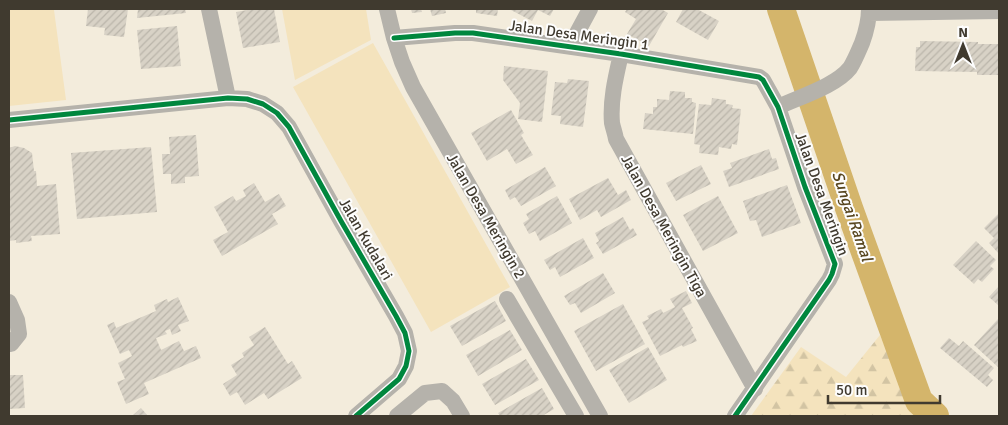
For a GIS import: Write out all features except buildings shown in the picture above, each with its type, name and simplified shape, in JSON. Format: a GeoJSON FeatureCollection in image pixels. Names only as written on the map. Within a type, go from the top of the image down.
{"type":"FeatureCollection","features":[{"type":"Feature","properties":{"kind":"street"},"geometry":{"type":"LineString","coordinates":[[209,9],[228,98]]}},
{"type":"Feature","properties":{"kind":"street","name":"Jalan Desa Meringin 2"},"geometry":{"type":"LineString","coordinates":[[387,9],[402,62],[418,96],[600,416]]}},
{"type":"Feature","properties":{"kind":"street"},"geometry":{"type":"LineString","coordinates":[[570,46],[590,9]]}},
{"type":"Feature","properties":{"kind":"street"},"geometry":{"type":"LineString","coordinates":[[778,107],[829,85],[850,68],[866,31],[869,11],[999,11]]}},
{"type":"Feature","properties":{"kind":"street","name":"Jalan Desa Meringin 1"},"geometry":{"type":"LineString","coordinates":[[394,38],[455,33],[473,34],[570,46],[759,77]]}},
{"type":"Feature","properties":{"kind":"street","name":"Jalan Desa Meringin Tiga"},"geometry":{"type":"LineString","coordinates":[[621,54],[612,109],[612,124],[616,139],[755,389]]}},
{"type":"Feature","properties":{"kind":"street","name":"Jalan Desa Meringin"},"geometry":{"type":"LineString","coordinates":[[735,416],[829,280],[835,264],[805,187],[778,107],[766,83],[759,77]]}},
{"type":"Feature","properties":{"kind":"street","name":"Jalan Kudalari"},"geometry":{"type":"LineString","coordinates":[[9,120],[228,98],[247,99],[263,104],[277,113],[289,127],[404,333],[408,351],[406,366],[399,379],[356,416]]}},
{"type":"Feature","properties":{"kind":"street","name":"Jalan Desa Meringin 2"},"geometry":{"type":"LineString","coordinates":[[507,299],[576,416]]}},
{"type":"Feature","properties":{"kind":"street"},"geometry":{"type":"LineString","coordinates":[[9,302],[17,320],[19,334],[9,344]]}},
{"type":"Feature","properties":{"kind":"street"},"geometry":{"type":"LineString","coordinates":[[397,416],[425,392],[442,391],[453,402],[462,416]]}},
{"type":"Feature","properties":{"kind":"green space"},"geometry":{"type":"Polygon","coordinates":[[[9,9],[54,10],[66,100],[9,106],[9,9]]]}},
{"type":"Feature","properties":{"kind":"green space"},"geometry":{"type":"Polygon","coordinates":[[[282,9],[366,9],[371,40],[295,80],[282,9]]]}},
{"type":"Feature","properties":{"kind":"green space"},"geometry":{"type":"Polygon","coordinates":[[[373,43],[510,287],[431,332],[293,87],[373,43]]]}},
{"type":"Feature","properties":{"kind":"green space"},"geometry":{"type":"Polygon","coordinates":[[[880,335],[914,412],[919,416],[751,416],[801,347],[846,377],[880,335]]]}},
{"type":"Feature","properties":{"kind":"waterway","name":"Sungai Ramal"},"geometry":{"type":"LineString","coordinates":[[781,9],[849,208],[919,401],[935,416]]}},
{"type":"Feature","properties":{"kind":"cycle path"},"geometry":{"type":"LineString","coordinates":[[394,38],[473,33],[621,54],[759,77],[763,80],[778,107],[805,187],[835,264],[829,280],[735,416]]}},
{"type":"Feature","properties":{"kind":"cycle path"},"geometry":{"type":"LineString","coordinates":[[9,120],[228,98],[247,99],[263,104],[277,113],[289,127],[405,333],[409,351],[406,366],[399,379],[356,416]]}}]}
